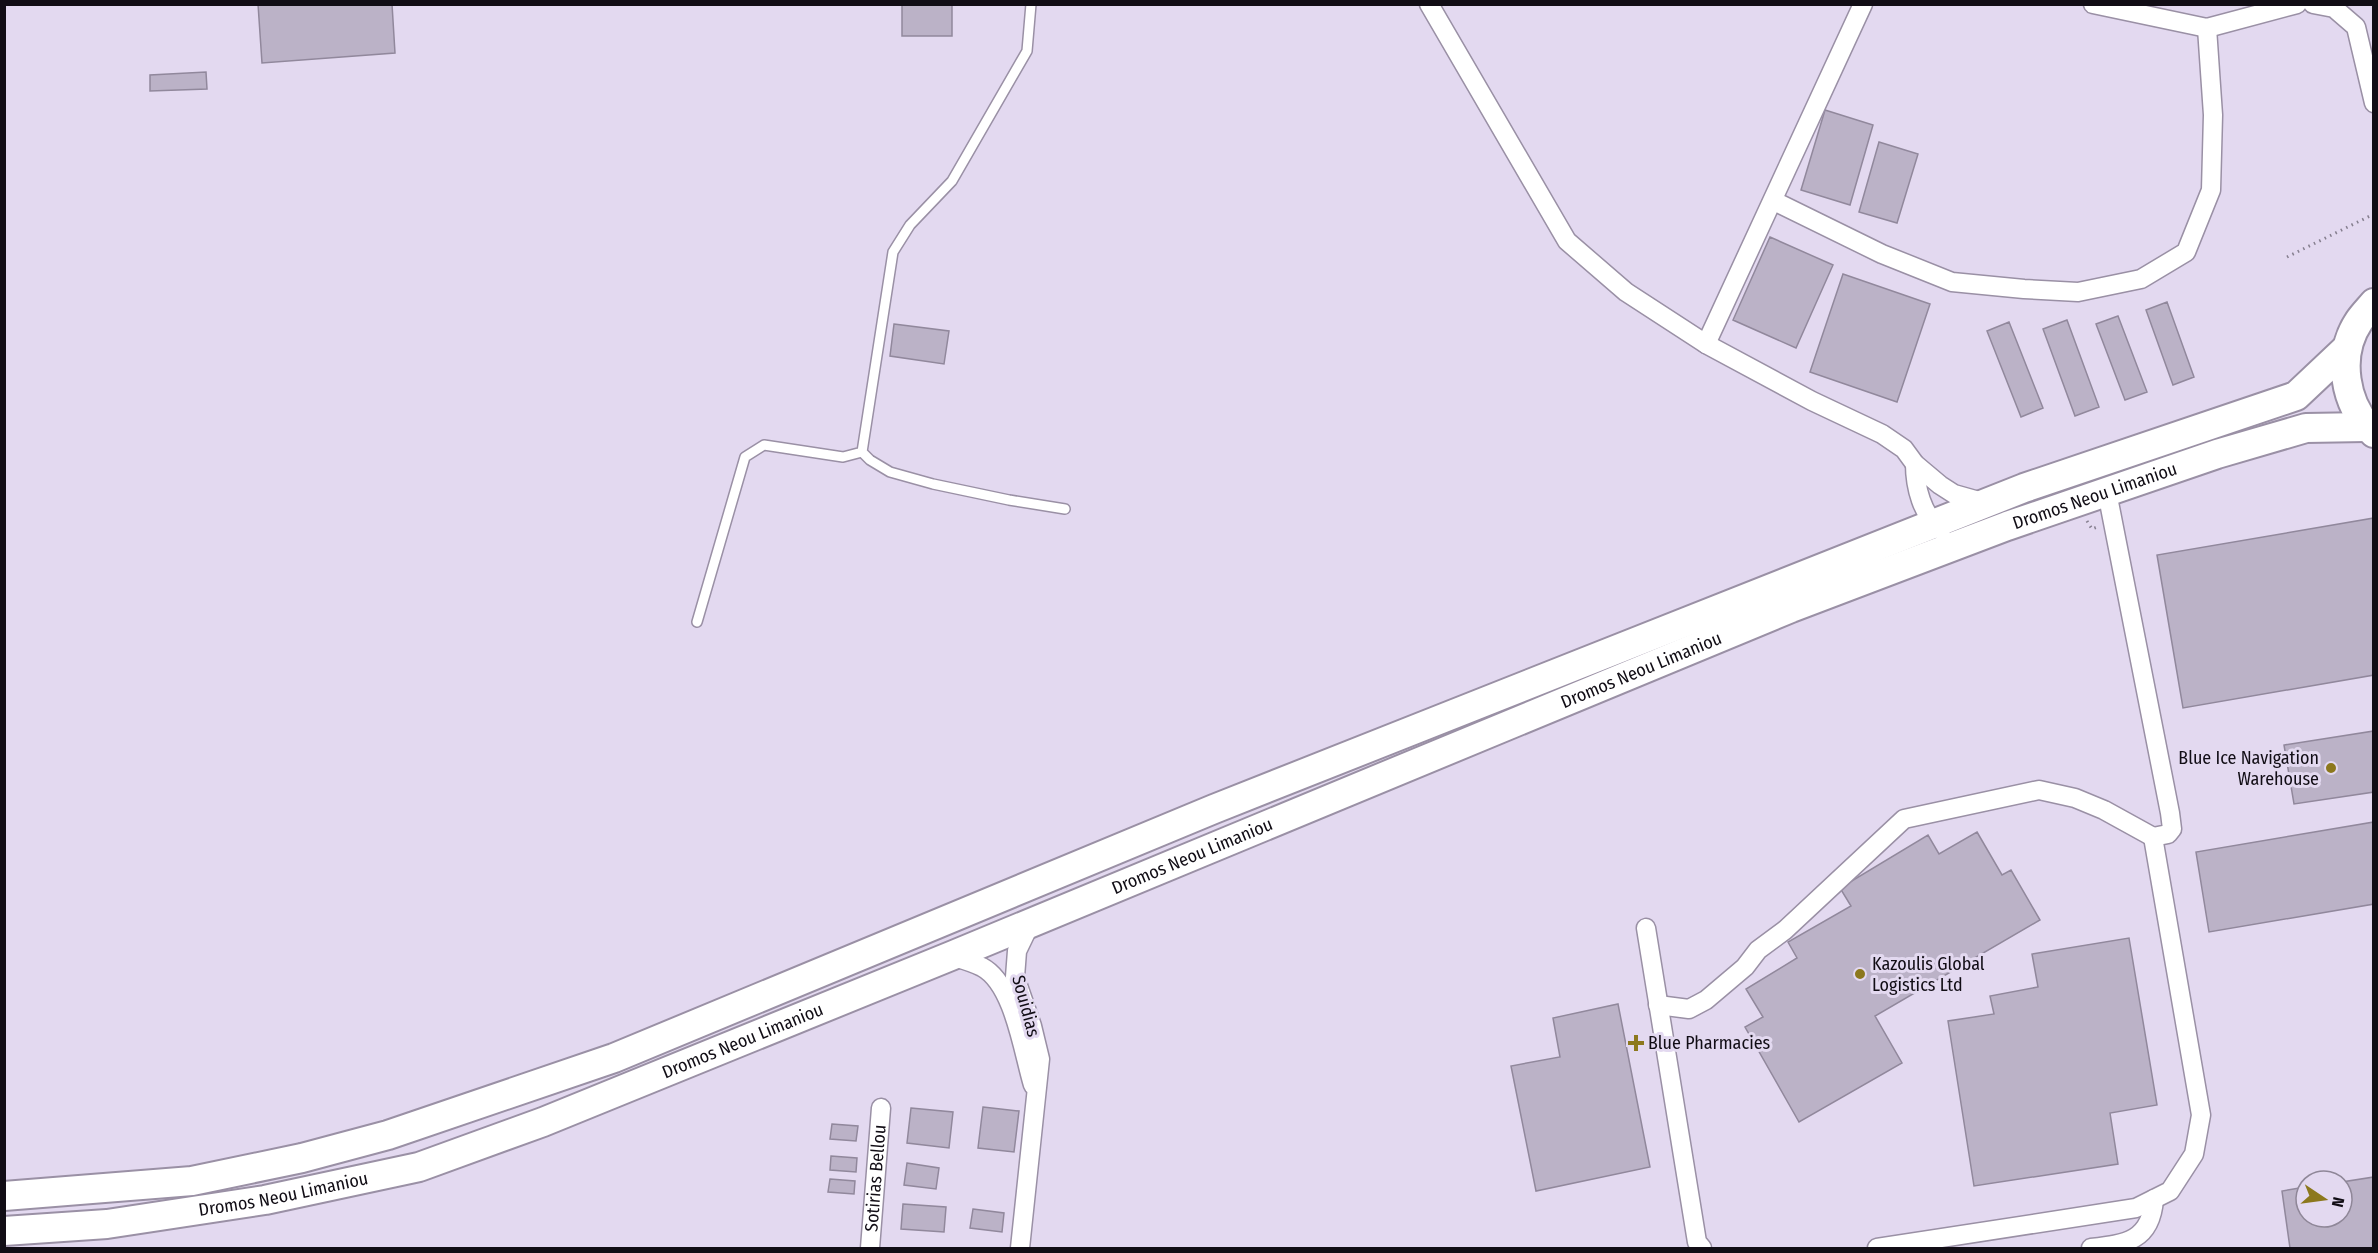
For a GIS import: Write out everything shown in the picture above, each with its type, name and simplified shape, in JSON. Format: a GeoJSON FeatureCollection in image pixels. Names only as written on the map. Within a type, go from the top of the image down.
{"type":"FeatureCollection","features":[{"type":"Feature","properties":{"kind":"main road"},"geometry":{"type":"LineString","coordinates":[[2370,430],[2352,403],[2345,376],[2347,348],[2358,322],[2373,303]]}},
{"type":"Feature","properties":{"kind":"main road","name":"Dromos Neou Limaniou"},"geometry":{"type":"LineString","coordinates":[[4,1196],[192,1181],[302,1158],[388,1135],[614,1058],[1203,814],[1986,503],[2035,484],[2296,396],[2347,348]]}},
{"type":"Feature","properties":{"kind":"main road","name":"Dromos Neou Limaniou"},"geometry":{"type":"LineString","coordinates":[[4,1231],[107,1224],[265,1200],[419,1167],[543,1122],[951,956],[1791,608],[2007,526],[2217,454],[2306,428],[2370,430]]}},
{"type":"Feature","properties":{"kind":"street"},"geometry":{"type":"LineString","coordinates":[[1430,4],[1567,241],[1626,292],[1706,344],[1812,401],[1882,434],[1904,449],[1915,464],[1954,494],[1986,503]]}},
{"type":"Feature","properties":{"kind":"street"},"geometry":{"type":"LineString","coordinates":[[1706,344],[1863,4]]}},
{"type":"Feature","properties":{"kind":"street"},"geometry":{"type":"LineString","coordinates":[[2093,4],[2207,28],[2297,4]]}},
{"type":"Feature","properties":{"kind":"street"},"geometry":{"type":"LineString","coordinates":[[2313,4],[2334,8],[2356,27],[2373,103]]}},
{"type":"Feature","properties":{"kind":"street"},"geometry":{"type":"LineString","coordinates":[[1774,201],[1882,254],[1952,282],[2078,292],[2141,279],[2186,252],[2211,190],[2213,115],[2207,28]]}},
{"type":"Feature","properties":{"kind":"street"},"geometry":{"type":"LineString","coordinates":[[1915,464],[1916,485],[1933,524],[1943,532],[1965,530],[1983,524],[2007,526]]}},
{"type":"Feature","properties":{"kind":"street"},"geometry":{"type":"LineString","coordinates":[[1659,1005],[1689,1010],[1706,1000],[1744,967],[1758,950],[1785,930],[1904,819],[2039,790],[2085,802],[2152,837],[2168,834],[2172,829],[2170,813],[2107,492]]}},
{"type":"Feature","properties":{"kind":"street"},"geometry":{"type":"LineString","coordinates":[[1877,1248],[2136,1209],[2170,1191],[2194,1154],[2201,1115],[2152,837]]}},
{"type":"Feature","properties":{"kind":"street","name":"Souidias"},"geometry":{"type":"LineString","coordinates":[[1020,1248],[1040,1059],[1032,1026],[1015,977],[1017,951],[1031,922]]}},
{"type":"Feature","properties":{"kind":"street"},"geometry":{"type":"LineString","coordinates":[[1646,928],[1697,1242],[1702,1248]]}},
{"type":"Feature","properties":{"kind":"street","name":"Souidias"},"geometry":{"type":"LineString","coordinates":[[951,956],[983,968],[999,983],[1019,1027],[1035,1093]]}},
{"type":"Feature","properties":{"kind":"street","name":"Sotirias Bellou"},"geometry":{"type":"LineString","coordinates":[[870,1248],[880,1108]]}},
{"type":"Feature","properties":{"kind":"street"},"geometry":{"type":"LineString","coordinates":[[2091,1248],[2127,1244],[2143,1232],[2153,1214],[2154,1199]]}},
{"type":"Feature","properties":{"kind":"lane"},"geometry":{"type":"LineString","coordinates":[[861,452],[893,252],[910,225],[952,182],[1027,51],[1031,4]]}},
{"type":"Feature","properties":{"kind":"lane"},"geometry":{"type":"LineString","coordinates":[[697,622],[746,457],[764,445],[843,457],[861,452]]}},
{"type":"Feature","properties":{"kind":"lane"},"geometry":{"type":"LineString","coordinates":[[861,452],[890,472],[1009,500],[1065,509]]}},
{"type":"Feature","properties":{"kind":"path"},"geometry":{"type":"LineString","coordinates":[[2287,257],[2373,214]]}},
{"type":"Feature","properties":{"kind":"building"},"geometry":{"type":"Polygon","coordinates":[[[258,4],[392,4],[395,53],[262,63],[258,4]]]}},
{"type":"Feature","properties":{"kind":"building"},"geometry":{"type":"Polygon","coordinates":[[[902,4],[952,4],[952,36],[902,36],[902,4]]]}},
{"type":"Feature","properties":{"kind":"building"},"geometry":{"type":"Polygon","coordinates":[[[206,72],[207,89],[150,91],[150,75],[206,72]]]}},
{"type":"Feature","properties":{"kind":"building"},"geometry":{"type":"Polygon","coordinates":[[[1825,110],[1873,125],[1850,205],[1801,190],[1825,110]]]}},
{"type":"Feature","properties":{"kind":"building"},"geometry":{"type":"Polygon","coordinates":[[[1879,142],[1918,154],[1897,223],[1859,212],[1879,142]]]}},
{"type":"Feature","properties":{"kind":"building"},"geometry":{"type":"Polygon","coordinates":[[[1770,237],[1833,265],[1796,348],[1733,320],[1770,237]]]}},
{"type":"Feature","properties":{"kind":"building"},"geometry":{"type":"Polygon","coordinates":[[[1843,274],[1930,304],[1897,402],[1810,372],[1843,274]]]}},
{"type":"Feature","properties":{"kind":"building"},"geometry":{"type":"Polygon","coordinates":[[[2167,302],[2194,377],[2173,385],[2146,310],[2167,302]]]}},
{"type":"Feature","properties":{"kind":"building"},"geometry":{"type":"Polygon","coordinates":[[[2118,316],[2147,392],[2125,400],[2096,324],[2118,316]]]}},
{"type":"Feature","properties":{"kind":"building"},"geometry":{"type":"Polygon","coordinates":[[[2067,320],[2099,407],[2075,416],[2043,329],[2067,320]]]}},
{"type":"Feature","properties":{"kind":"building"},"geometry":{"type":"Polygon","coordinates":[[[2009,322],[2043,408],[2021,417],[1987,331],[2009,322]]]}},
{"type":"Feature","properties":{"kind":"building"},"geometry":{"type":"Polygon","coordinates":[[[894,324],[949,331],[944,364],[890,356],[894,324]]]}},
{"type":"Feature","properties":{"kind":"building"},"geometry":{"type":"Polygon","coordinates":[[[2374,518],[2374,675],[2183,708],[2157,555],[2374,518]]]}},
{"type":"Feature","properties":{"kind":"building","name":"Blue Ice Navigation Warehouse"},"geometry":{"type":"Polygon","coordinates":[[[2374,731],[2374,792],[2294,804],[2284,745],[2374,731]]]}},
{"type":"Feature","properties":{"kind":"building"},"geometry":{"type":"Polygon","coordinates":[[[2374,822],[2374,904],[2209,932],[2196,852],[2374,822]]]}},
{"type":"Feature","properties":{"kind":"building","name":"Kazoulis Global Logistics Ltd"},"geometry":{"type":"Polygon","coordinates":[[[1977,832],[2002,875],[2011,870],[2040,920],[1875,1016],[1902,1063],[1799,1122],[1745,1027],[1763,1017],[1746,989],[1797,958],[1788,942],[1851,906],[1840,888],[1928,835],[1939,854],[1977,832]]]}},
{"type":"Feature","properties":{"kind":"building"},"geometry":{"type":"Polygon","coordinates":[[[2129,938],[2157,1105],[2110,1113],[2118,1164],[1974,1186],[1948,1021],[1994,1014],[1990,996],[2038,987],[2032,954],[2129,938]]]}},
{"type":"Feature","properties":{"kind":"building"},"geometry":{"type":"Polygon","coordinates":[[[1618,1004],[1650,1167],[1536,1191],[1511,1066],[1560,1057],[1553,1018],[1618,1004]]]}},
{"type":"Feature","properties":{"kind":"building"},"geometry":{"type":"Polygon","coordinates":[[[983,1107],[1019,1111],[1014,1152],[978,1148],[983,1107]]]}},
{"type":"Feature","properties":{"kind":"building"},"geometry":{"type":"Polygon","coordinates":[[[911,1108],[953,1112],[949,1148],[907,1143],[911,1108]]]}},
{"type":"Feature","properties":{"kind":"building"},"geometry":{"type":"Polygon","coordinates":[[[832,1124],[858,1126],[856,1141],[830,1139],[832,1124]]]}},
{"type":"Feature","properties":{"kind":"building"},"geometry":{"type":"Polygon","coordinates":[[[831,1156],[857,1158],[856,1172],[830,1170],[831,1156]]]}},
{"type":"Feature","properties":{"kind":"building"},"geometry":{"type":"Polygon","coordinates":[[[907,1163],[939,1168],[936,1189],[904,1185],[907,1163]]]}},
{"type":"Feature","properties":{"kind":"building"},"geometry":{"type":"Polygon","coordinates":[[[2374,1177],[2374,1248],[2290,1248],[2282,1191],[2294,1189],[2294,1229],[2354,1229],[2354,1180],[2374,1177]]]}},
{"type":"Feature","properties":{"kind":"building"},"geometry":{"type":"Polygon","coordinates":[[[830,1179],[855,1181],[854,1194],[828,1192],[830,1179]]]}},
{"type":"Feature","properties":{"kind":"building"},"geometry":{"type":"Polygon","coordinates":[[[903,1204],[946,1207],[944,1232],[901,1229],[903,1204]]]}},
{"type":"Feature","properties":{"kind":"building"},"geometry":{"type":"Polygon","coordinates":[[[973,1209],[1004,1213],[1002,1232],[970,1228],[973,1209]]]}},
{"type":"Feature","properties":{"kind":"place","name":"Blue Ice Navigation Warehouse"},"geometry":{"type":"Point","coordinates":[2331,768]}},
{"type":"Feature","properties":{"kind":"place","name":"Kazoulis Global Logistics Ltd"},"geometry":{"type":"Point","coordinates":[1860,974]}},
{"type":"Feature","properties":{"kind":"place","name":"Blue Pharmacies"},"geometry":{"type":"Point","coordinates":[1636,1043]}}]}
